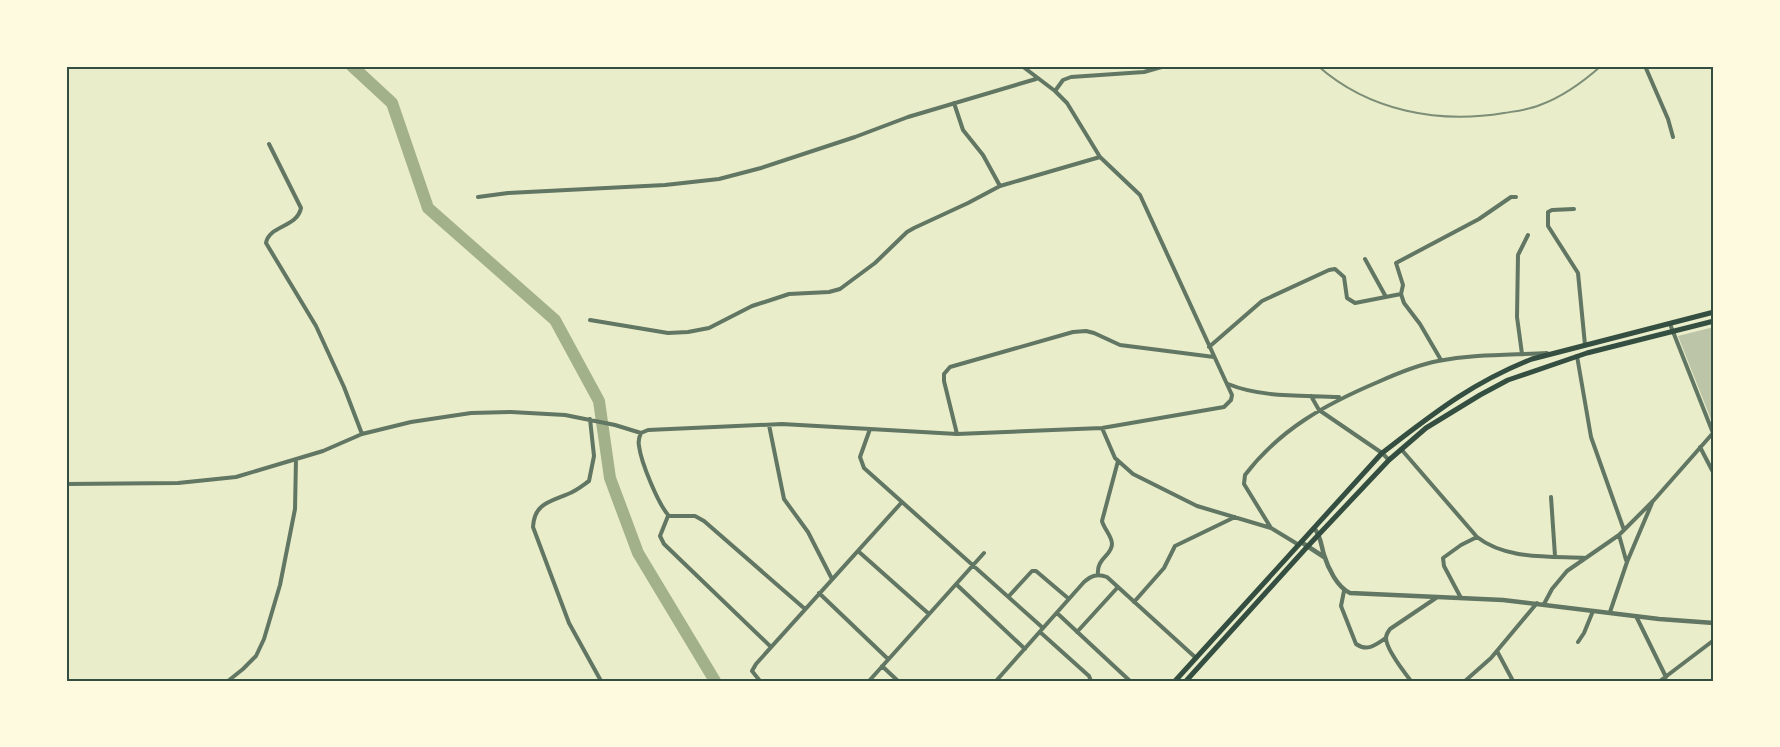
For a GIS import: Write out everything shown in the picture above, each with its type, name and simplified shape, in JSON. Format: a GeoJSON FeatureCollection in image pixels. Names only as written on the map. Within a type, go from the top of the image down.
{"type":"FeatureCollection","features":[{"type":"Feature","properties":{"kind":"main road"},"geometry":{"type":"LineString","coordinates":[[1175,681],[1382,453],[1474,385],[1504,370],[1551,353],[1714,312]]}},
{"type":"Feature","properties":{"kind":"main road"},"geometry":{"type":"LineString","coordinates":[[1186,681],[1307,546],[1401,448],[1426,428],[1508,380],[1577,356],[1714,321]]}},
{"type":"Feature","properties":{"kind":"street"},"geometry":{"type":"LineString","coordinates":[[66,484],[178,483],[236,477],[323,451],[362,434],[411,422],[471,412],[565,415],[590,419],[641,433],[648,430],[769,425],[957,434],[1102,428],[1224,407],[1231,400],[1232,395],[1228,383],[1209,347],[1140,195],[1100,157],[1077,117],[1055,91],[1022,66]]}},
{"type":"Feature","properties":{"kind":"street"},"geometry":{"type":"LineString","coordinates":[[1055,91],[1063,80],[1071,78],[1144,72],[1165,66]]}},
{"type":"Feature","properties":{"kind":"street"},"geometry":{"type":"LineString","coordinates":[[1645,66],[1673,136]]}},
{"type":"Feature","properties":{"kind":"street"},"geometry":{"type":"LineString","coordinates":[[1711,66],[1714,70]]}},
{"type":"Feature","properties":{"kind":"street"},"geometry":{"type":"LineString","coordinates":[[477,197],[665,185],[719,178],[761,168],[908,117],[1036,78]]}},
{"type":"Feature","properties":{"kind":"street"},"geometry":{"type":"LineString","coordinates":[[954,103],[963,129],[983,155],[1000,186]]}},
{"type":"Feature","properties":{"kind":"street"},"geometry":{"type":"LineString","coordinates":[[269,144],[301,208],[296,219],[270,235],[266,243],[316,326],[344,387],[362,434]]}},
{"type":"Feature","properties":{"kind":"street"},"geometry":{"type":"LineString","coordinates":[[590,320],[654,332],[688,332],[709,328],[752,306],[789,294],[830,292],[849,283],[876,263],[907,232],[968,204],[1000,186],[1100,157]]}},
{"type":"Feature","properties":{"kind":"street"},"geometry":{"type":"LineString","coordinates":[[1441,360],[1429,338],[1404,303],[1401,294],[1403,285],[1395,265],[1398,261],[1479,219],[1511,197],[1516,197]]}},
{"type":"Feature","properties":{"kind":"street"},"geometry":{"type":"LineString","coordinates":[[1574,209],[1552,210],[1548,213],[1547,218],[1548,226],[1578,273],[1585,345]]}},
{"type":"Feature","properties":{"kind":"street"},"geometry":{"type":"LineString","coordinates":[[1522,354],[1517,317],[1518,255],[1528,235]]}},
{"type":"Feature","properties":{"kind":"street"},"geometry":{"type":"LineString","coordinates":[[1365,259],[1386,297]]}},
{"type":"Feature","properties":{"kind":"street"},"geometry":{"type":"LineString","coordinates":[[1209,347],[1262,301],[1329,270],[1335,269],[1344,277],[1347,298],[1351,301],[1363,302],[1401,294]]}},
{"type":"Feature","properties":{"kind":"street"},"geometry":{"type":"LineString","coordinates":[[1545,604],[1560,578],[1624,530],[1654,500],[1713,433],[1670,324]]}},
{"type":"Feature","properties":{"kind":"street"},"geometry":{"type":"LineString","coordinates":[[957,434],[944,381],[944,374],[950,367],[1073,332],[1086,331],[1120,345],[1214,357]]}},
{"type":"Feature","properties":{"kind":"street"},"geometry":{"type":"LineString","coordinates":[[1271,528],[1244,484],[1245,475],[1288,430],[1319,410],[1341,397],[1413,367],[1441,360],[1551,353]]}},
{"type":"Feature","properties":{"kind":"street"},"geometry":{"type":"LineString","coordinates":[[1577,356],[1591,437],[1624,530]]}},
{"type":"Feature","properties":{"kind":"street"},"geometry":{"type":"LineString","coordinates":[[1228,383],[1241,389],[1269,394],[1341,397]]}},
{"type":"Feature","properties":{"kind":"street"},"geometry":{"type":"LineString","coordinates":[[1311,396],[1319,410],[1389,460]]}},
{"type":"Feature","properties":{"kind":"street"},"geometry":{"type":"LineString","coordinates":[[590,419],[594,456],[589,481],[571,493],[543,504],[533,516],[532,527],[569,623],[601,681]]}},
{"type":"Feature","properties":{"kind":"street"},"geometry":{"type":"LineString","coordinates":[[769,425],[784,499],[808,532],[832,579]]}},
{"type":"Feature","properties":{"kind":"street"},"geometry":{"type":"LineString","coordinates":[[1102,428],[1109,449],[1132,474],[1170,494],[1206,509],[1271,528],[1324,557]]}},
{"type":"Feature","properties":{"kind":"street"},"geometry":{"type":"LineString","coordinates":[[870,429],[862,450],[861,463],[869,474],[1009,596],[1089,676],[1091,681]]}},
{"type":"Feature","properties":{"kind":"street"},"geometry":{"type":"LineString","coordinates":[[641,433],[638,439],[639,448],[663,510],[669,516],[695,516],[704,521],[805,609]]}},
{"type":"Feature","properties":{"kind":"street"},"geometry":{"type":"LineString","coordinates":[[1700,447],[1714,474]]}},
{"type":"Feature","properties":{"kind":"street"},"geometry":{"type":"LineString","coordinates":[[1401,448],[1484,543],[1506,552],[1586,558]]}},
{"type":"Feature","properties":{"kind":"street"},"geometry":{"type":"LineString","coordinates":[[228,681],[256,656],[264,639],[280,585],[295,509],[296,459]]}},
{"type":"Feature","properties":{"kind":"street"},"geometry":{"type":"LineString","coordinates":[[1098,575],[1100,562],[1112,546],[1112,541],[1101,521],[1118,461]]}},
{"type":"Feature","properties":{"kind":"street"},"geometry":{"type":"LineString","coordinates":[[1551,497],[1555,556]]}},
{"type":"Feature","properties":{"kind":"street"},"geometry":{"type":"LineString","coordinates":[[1610,612],[1627,562],[1654,500]]}},
{"type":"Feature","properties":{"kind":"street"},"geometry":{"type":"LineString","coordinates":[[760,681],[753,673],[753,669],[902,502]]}},
{"type":"Feature","properties":{"kind":"street"},"geometry":{"type":"LineString","coordinates":[[669,516],[660,536],[664,544],[771,647]]}},
{"type":"Feature","properties":{"kind":"street"},"geometry":{"type":"LineString","coordinates":[[1134,602],[1164,568],[1175,546],[1235,517]]}},
{"type":"Feature","properties":{"kind":"street"},"geometry":{"type":"LineString","coordinates":[[1314,528],[1319,534],[1324,557],[1337,583],[1344,591],[1359,595],[1537,603],[1636,616],[1714,623]]}},
{"type":"Feature","properties":{"kind":"street"},"geometry":{"type":"LineString","coordinates":[[1618,535],[1627,562]]}},
{"type":"Feature","properties":{"kind":"street"},"geometry":{"type":"LineString","coordinates":[[1461,598],[1443,558],[1477,537]]}},
{"type":"Feature","properties":{"kind":"street"},"geometry":{"type":"LineString","coordinates":[[858,550],[929,614]]}},
{"type":"Feature","properties":{"kind":"street"},"geometry":{"type":"LineString","coordinates":[[868,681],[984,553]]}},
{"type":"Feature","properties":{"kind":"street"},"geometry":{"type":"LineString","coordinates":[[1009,596],[1032,571],[1069,599]]}},
{"type":"Feature","properties":{"kind":"street"},"geometry":{"type":"LineString","coordinates":[[996,681],[1090,577],[1098,575],[1107,577],[1196,658]]}},
{"type":"Feature","properties":{"kind":"street"},"geometry":{"type":"LineString","coordinates":[[956,584],[1025,649]]}},
{"type":"Feature","properties":{"kind":"street"},"geometry":{"type":"LineString","coordinates":[[1077,632],[1118,587]]}},
{"type":"Feature","properties":{"kind":"street"},"geometry":{"type":"LineString","coordinates":[[1344,591],[1341,606],[1356,644],[1361,648],[1370,648],[1386,638],[1390,629],[1436,598]]}},
{"type":"Feature","properties":{"kind":"street"},"geometry":{"type":"LineString","coordinates":[[819,593],[888,659]]}},
{"type":"Feature","properties":{"kind":"street"},"geometry":{"type":"LineString","coordinates":[[1465,681],[1497,651],[1537,603]]}},
{"type":"Feature","properties":{"kind":"street"},"geometry":{"type":"LineString","coordinates":[[1578,642],[1593,610]]}},
{"type":"Feature","properties":{"kind":"street"},"geometry":{"type":"LineString","coordinates":[[1056,614],[1130,681]]}},
{"type":"Feature","properties":{"kind":"street"},"geometry":{"type":"LineString","coordinates":[[1636,616],[1666,677]]}},
{"type":"Feature","properties":{"kind":"street"},"geometry":{"type":"LineString","coordinates":[[1386,638],[1395,658],[1411,681]]}},
{"type":"Feature","properties":{"kind":"street"},"geometry":{"type":"LineString","coordinates":[[1660,681],[1714,640]]}},
{"type":"Feature","properties":{"kind":"street"},"geometry":{"type":"LineString","coordinates":[[1497,651],[1513,681]]}},
{"type":"Feature","properties":{"kind":"street"},"geometry":{"type":"LineString","coordinates":[[882,666],[898,681]]}},
{"type":"Feature","properties":{"kind":"building"},"geometry":{"type":"Polygon","coordinates":[[[1714,327],[1714,427],[1678,336],[1714,327]]]}},
{"type":"Feature","properties":{"kind":"waterway"},"geometry":{"type":"LineString","coordinates":[[352,66],[392,103],[428,208],[555,320],[599,401],[610,478],[638,553],[715,681]]}},
{"type":"Feature","properties":{"kind":"railway"},"geometry":{"type":"LineString","coordinates":[[1318,66],[1359,94],[1382,104],[1430,115],[1454,117],[1504,113],[1536,107],[1580,83],[1601,66]]}}]}
